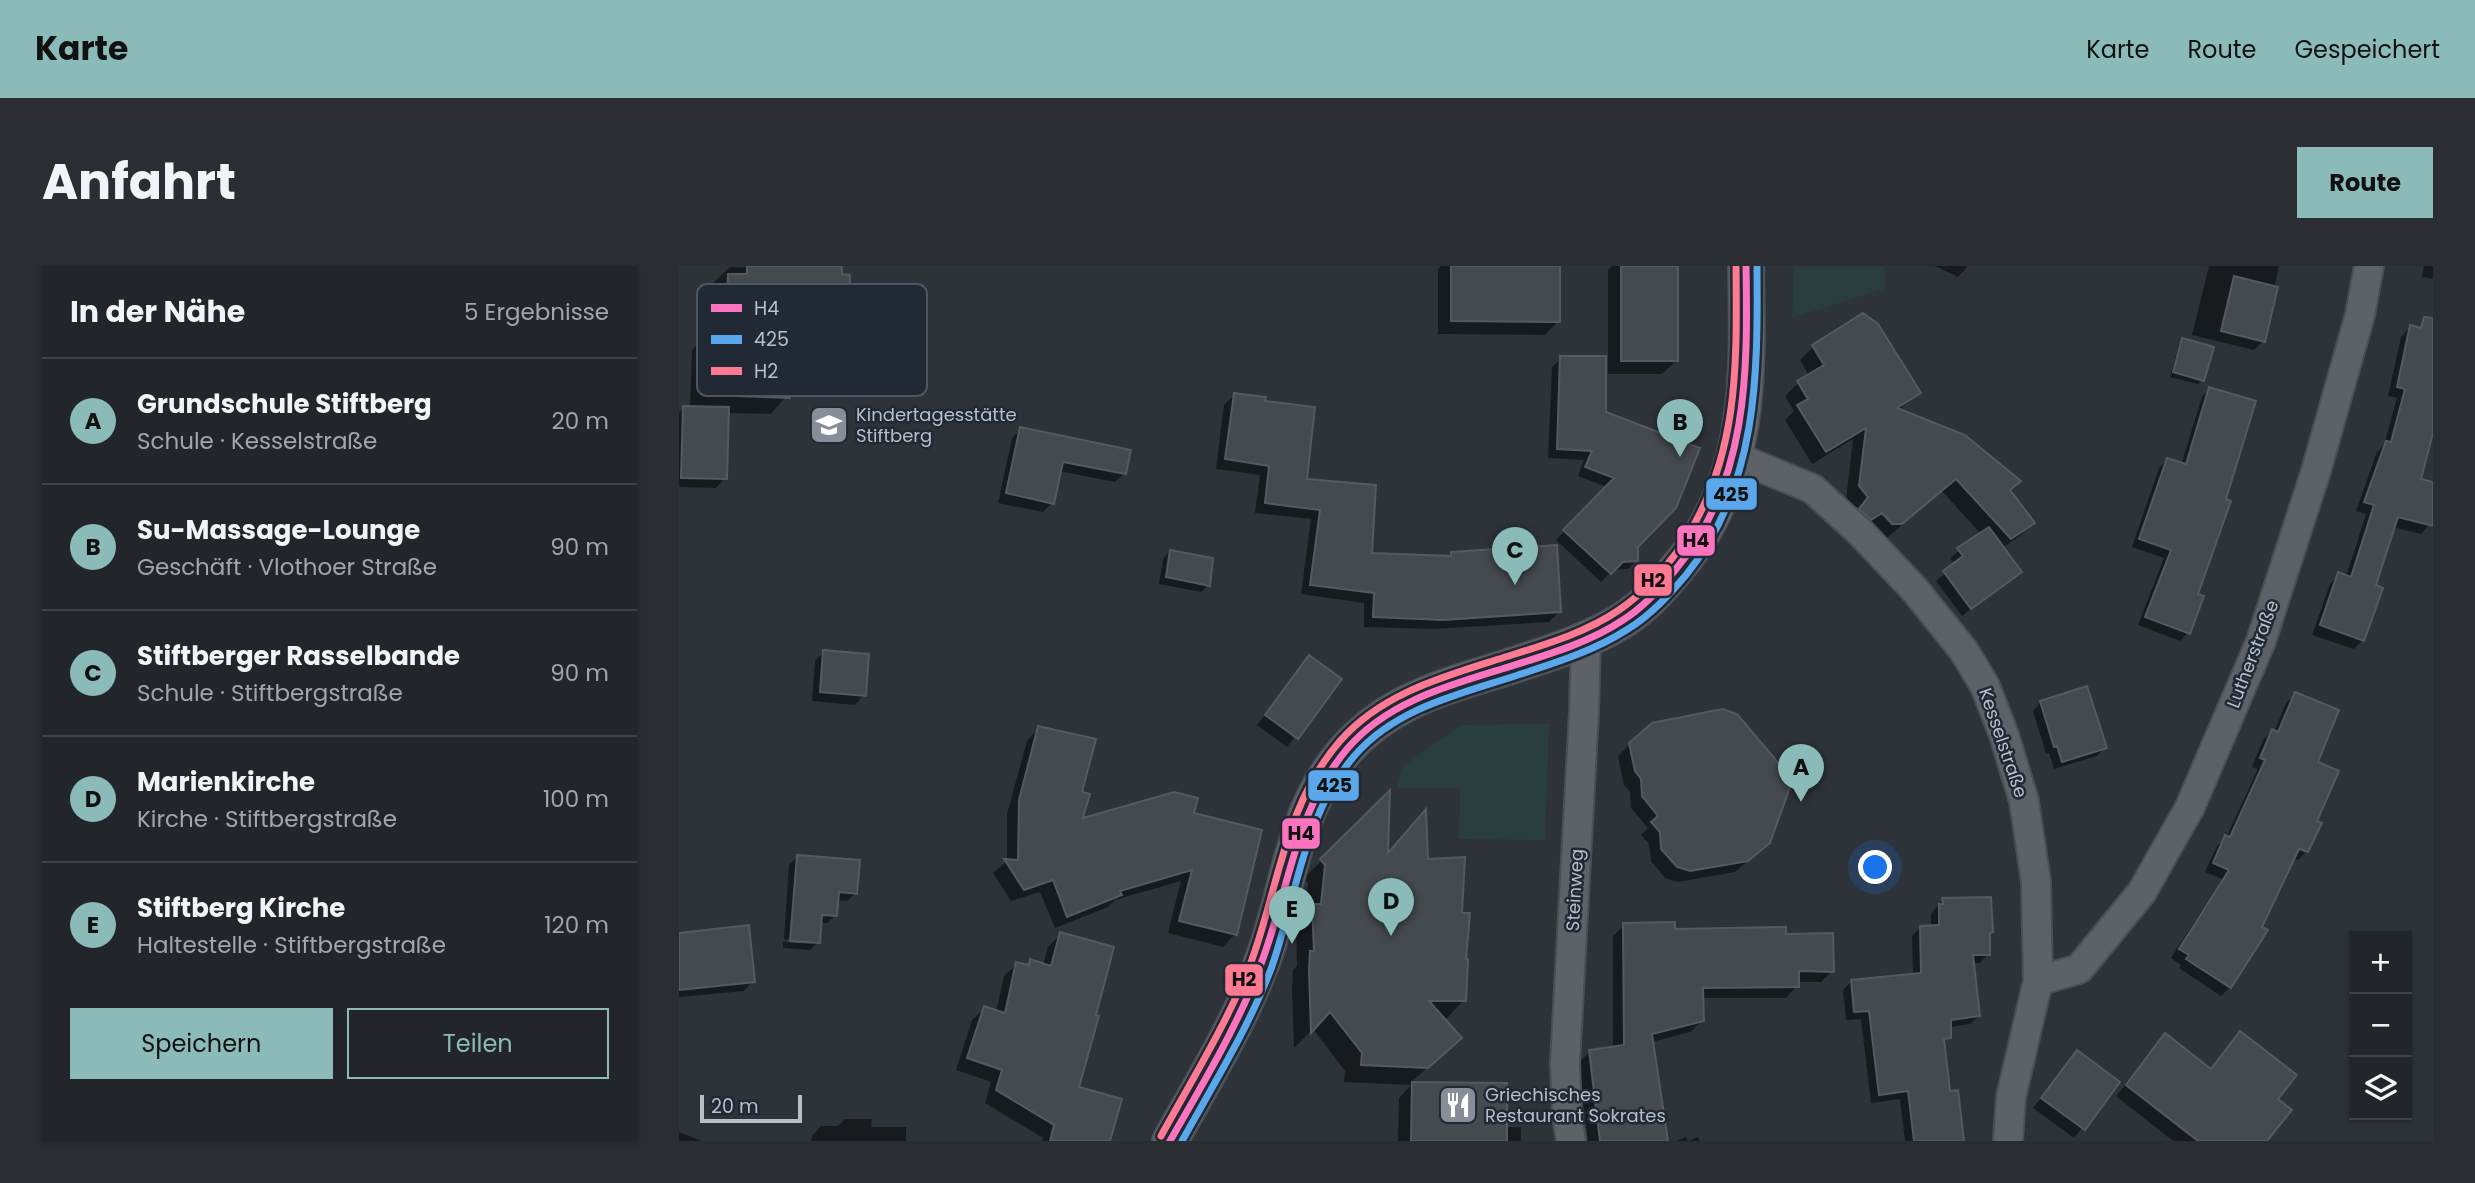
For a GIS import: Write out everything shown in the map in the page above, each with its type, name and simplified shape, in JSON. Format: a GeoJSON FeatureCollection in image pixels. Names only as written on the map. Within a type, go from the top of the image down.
{"type":"FeatureCollection","features":[{"type":"Feature","properties":{"kind":"street"},"geometry":{"type":"LineString","coordinates":[[1170,1141],[1243,1008],[1269,943],[1295,845],[1312,802],[1333,765],[1361,736],[1392,710],[1421,696],[1586,640],[1637,611],[1672,575],[1700,539],[1721,499],[1736,457],[1748,353],[1746,266]]}},
{"type":"Feature","properties":{"kind":"street","name":"Lutherstraße"},"geometry":{"type":"LineString","coordinates":[[2038,981],[2079,969],[2142,892],[2190,807],[2261,641],[2316,471],[2360,314],[2369,266]]}},
{"type":"Feature","properties":{"kind":"street","name":"Kesselstraße"},"geometry":{"type":"LineString","coordinates":[[1736,457],[1813,489],[1861,533],[1923,600],[1964,651],[1985,686],[2004,735],[2024,802],[2036,882],[2038,981],[2011,1097],[2008,1141]]}},
{"type":"Feature","properties":{"kind":"street","name":"Steinweg"},"geometry":{"type":"LineString","coordinates":[[1571,1141],[1565,1063],[1586,640]]}},
{"type":"Feature","properties":{"kind":"green space"},"geometry":{"type":"Polygon","coordinates":[[[1794,266],[1884,266],[1886,288],[1792,318],[1794,266]]]}},
{"type":"Feature","properties":{"kind":"green space"},"geometry":{"type":"Polygon","coordinates":[[[1549,724],[1545,840],[1459,839],[1460,788],[1397,788],[1402,767],[1461,725],[1549,724]]]}},
{"type":"Feature","properties":{"kind":"building"},"geometry":{"type":"Polygon","coordinates":[[[747,266],[842,266],[842,274],[850,275],[850,284],[728,284],[728,274],[747,274],[747,266]]]}},
{"type":"Feature","properties":{"kind":"building"},"geometry":{"type":"Polygon","coordinates":[[[1451,266],[1560,266],[1560,322],[1451,321],[1451,266]]]}},
{"type":"Feature","properties":{"kind":"building"},"geometry":{"type":"Polygon","coordinates":[[[1621,266],[1678,266],[1678,361],[1621,361],[1621,266]]]}},
{"type":"Feature","properties":{"kind":"building"},"geometry":{"type":"Polygon","coordinates":[[[2234,276],[2278,287],[2265,342],[2221,331],[2234,276]]]}},
{"type":"Feature","properties":{"kind":"building"},"geometry":{"type":"Polygon","coordinates":[[[1863,313],[1878,324],[1921,393],[1897,408],[1965,435],[2021,481],[2010,490],[2035,523],[2011,539],[1956,479],[1902,524],[1892,524],[1882,513],[1871,520],[1859,509],[1868,497],[1859,486],[1866,428],[1826,452],[1797,405],[1808,399],[1797,381],[1824,365],[1812,345],[1863,313]]]}},
{"type":"Feature","properties":{"kind":"building"},"geometry":{"type":"Polygon","coordinates":[[[2424,317],[2433,318],[2433,433],[2421,479],[2433,482],[2433,526],[2398,517],[2376,585],[2383,588],[2364,641],[2320,625],[2338,572],[2351,577],[2374,505],[2364,502],[2386,441],[2391,442],[2405,389],[2397,387],[2410,325],[2421,328],[2424,317]]]}},
{"type":"Feature","properties":{"kind":"building"},"geometry":{"type":"Polygon","coordinates":[[[2182,338],[2214,347],[2204,381],[2173,372],[2182,338]]]}},
{"type":"Feature","properties":{"kind":"building"},"geometry":{"type":"Polygon","coordinates":[[[1560,356],[1606,356],[1606,412],[1700,448],[1676,508],[1638,547],[1638,561],[1623,562],[1611,574],[1563,530],[1614,478],[1585,467],[1592,451],[1557,449],[1560,356]]]}},
{"type":"Feature","properties":{"kind":"building"},"geometry":{"type":"Polygon","coordinates":[[[2209,387],[2256,401],[2226,499],[2231,501],[2198,594],[2204,596],[2190,634],[2145,617],[2171,550],[2139,539],[2167,458],[2186,464],[2209,387]]]}},
{"type":"Feature","properties":{"kind":"building"},"geometry":{"type":"Polygon","coordinates":[[[1234,393],[1266,397],[1265,401],[1315,407],[1307,479],[1376,485],[1372,553],[1451,556],[1451,552],[1557,545],[1561,612],[1443,620],[1373,617],[1374,593],[1310,585],[1320,510],[1265,503],[1269,466],[1225,459],[1234,393]]]}},
{"type":"Feature","properties":{"kind":"building"},"geometry":{"type":"Polygon","coordinates":[[[735,396],[790,396],[790,398],[735,396]]]}},
{"type":"Feature","properties":{"kind":"building"},"geometry":{"type":"Polygon","coordinates":[[[683,406],[729,407],[727,479],[681,478],[683,406]]]}},
{"type":"Feature","properties":{"kind":"building"},"geometry":{"type":"Polygon","coordinates":[[[1020,427],[1131,450],[1126,474],[1063,462],[1054,504],[1006,493],[1020,427]]]}},
{"type":"Feature","properties":{"kind":"building"},"geometry":{"type":"Polygon","coordinates":[[[1989,527],[2022,572],[1971,609],[1943,571],[1963,556],[1957,548],[1989,527]]]}},
{"type":"Feature","properties":{"kind":"building"},"geometry":{"type":"Polygon","coordinates":[[[1170,550],[1213,558],[1210,586],[1166,577],[1170,550]]]}},
{"type":"Feature","properties":{"kind":"building"},"geometry":{"type":"Polygon","coordinates":[[[823,650],[869,654],[866,696],[820,692],[823,650]]]}},
{"type":"Feature","properties":{"kind":"building"},"geometry":{"type":"Polygon","coordinates":[[[1309,655],[1342,679],[1298,739],[1265,715],[1309,655]]]}},
{"type":"Feature","properties":{"kind":"building"},"geometry":{"type":"Polygon","coordinates":[[[2087,686],[2107,748],[2062,762],[2057,746],[2054,747],[2040,701],[2087,686]]]}},
{"type":"Feature","properties":{"kind":"building"},"geometry":{"type":"Polygon","coordinates":[[[2295,692],[2339,710],[2318,762],[2339,771],[2317,821],[2322,823],[2308,852],[2299,849],[2262,927],[2268,930],[2231,988],[2186,959],[2189,955],[2179,949],[2229,870],[2213,863],[2225,835],[2230,837],[2265,760],[2260,758],[2272,729],[2278,732],[2295,692]]]}},
{"type":"Feature","properties":{"kind":"building"},"geometry":{"type":"Polygon","coordinates":[[[1722,709],[1737,714],[1786,772],[1790,787],[1770,843],[1748,861],[1690,871],[1677,867],[1661,849],[1660,832],[1651,822],[1658,816],[1642,796],[1641,779],[1635,771],[1629,743],[1652,723],[1722,709]]]}},
{"type":"Feature","properties":{"kind":"building"},"geometry":{"type":"Polygon","coordinates":[[[1038,726],[1096,739],[1082,792],[1090,794],[1083,818],[1174,792],[1198,798],[1194,813],[1262,830],[1237,935],[1179,921],[1192,870],[1120,891],[1122,895],[1067,917],[1053,880],[1024,890],[1004,859],[1018,860],[1019,800],[1038,726]]]}},
{"type":"Feature","properties":{"kind":"building"},"geometry":{"type":"Polygon","coordinates":[[[1390,790],[1388,853],[1426,809],[1428,859],[1465,857],[1462,913],[1470,913],[1466,1001],[1429,1001],[1462,1038],[1428,1068],[1361,1065],[1362,1053],[1330,1012],[1311,1033],[1309,970],[1310,951],[1314,951],[1312,904],[1321,904],[1325,865],[1320,859],[1390,790]]]}},
{"type":"Feature","properties":{"kind":"building"},"geometry":{"type":"Polygon","coordinates":[[[797,855],[860,860],[857,894],[839,892],[837,916],[822,915],[820,943],[790,941],[797,855]]]}},
{"type":"Feature","properties":{"kind":"building"},"geometry":{"type":"Polygon","coordinates":[[[1991,897],[1993,932],[1990,933],[1990,955],[1973,955],[1980,1016],[1951,1020],[1951,1038],[1944,1039],[1950,1091],[1958,1090],[1964,1141],[1914,1141],[1908,1091],[1879,1095],[1869,1011],[1854,1012],[1851,980],[1921,973],[1920,926],[1939,925],[1939,904],[1943,904],[1942,898],[1991,897]]]}},
{"type":"Feature","properties":{"kind":"building"},"geometry":{"type":"Polygon","coordinates":[[[1675,922],[1675,929],[1786,927],[1786,934],[1833,933],[1834,972],[1799,971],[1799,987],[1703,988],[1704,1021],[1652,1034],[1668,1141],[1600,1141],[1589,1050],[1624,1045],[1623,923],[1675,922]]]}},
{"type":"Feature","properties":{"kind":"building"},"geometry":{"type":"Polygon","coordinates":[[[749,925],[755,982],[679,990],[679,933],[749,925]]]}},
{"type":"Feature","properties":{"kind":"building"},"geometry":{"type":"Polygon","coordinates":[[[1060,932],[1114,947],[1096,1015],[1099,1016],[1079,1087],[1122,1099],[1110,1141],[1050,1141],[1054,1125],[996,1090],[1002,1070],[967,1058],[984,1006],[1005,1013],[1016,962],[1029,965],[1030,959],[1051,966],[1060,932]]]}},
{"type":"Feature","properties":{"kind":"building"},"geometry":{"type":"Polygon","coordinates":[[[2240,1031],[2297,1075],[2278,1099],[2292,1110],[2267,1141],[2198,1141],[2126,1085],[2165,1033],[2211,1069],[2240,1031]]]}},
{"type":"Feature","properties":{"kind":"building"},"geometry":{"type":"Polygon","coordinates":[[[2077,1050],[2120,1082],[2085,1130],[2041,1098],[2077,1050]]]}},
{"type":"Feature","properties":{"kind":"building"},"geometry":{"type":"Polygon","coordinates":[[[1412,1082],[1507,1083],[1507,1141],[1411,1141],[1412,1082]]]}},
{"type":"Feature","properties":{"kind":"transit line","name":"H2"},"geometry":{"type":"LineString","coordinates":[[1161,1136],[1241,987],[1260,936],[1285,848],[1306,792],[1340,741],[1374,711],[1413,689],[1561,639],[1605,618],[1645,588],[1682,545],[1701,512],[1715,479],[1731,410],[1736,340],[1736,266]]}},
{"type":"Feature","properties":{"kind":"transit line","name":"H4"},"geometry":{"type":"LineString","coordinates":[[1170,1141],[1218,1056],[1250,991],[1269,941],[1303,827],[1329,774],[1347,749],[1380,719],[1418,698],[1564,649],[1595,636],[1631,615],[1652,597],[1700,535],[1718,500],[1739,425],[1746,346],[1746,266]]}},
{"type":"Feature","properties":{"kind":"transit line","name":"425"},"geometry":{"type":"LineString","coordinates":[[1182,1141],[1230,1056],[1262,991],[1280,941],[1313,829],[1338,777],[1356,754],[1391,724],[1411,713],[1453,696],[1574,656],[1628,629],[1652,611],[1673,590],[1710,541],[1728,505],[1749,428],[1756,348],[1757,266]]}},
{"type":"Feature","properties":{"kind":"place","name":"Kindertagesstätte Stiftberg"},"geometry":{"type":"Point","coordinates":[829,425]}},
{"type":"Feature","properties":{"kind":"place","name":"Su-Massage-Lounge"},"geometry":{"type":"Point","coordinates":[1680,457]}},
{"type":"Feature","properties":{"kind":"place","name":"Stiftberger Rasselbande"},"geometry":{"type":"Point","coordinates":[1515,585]}},
{"type":"Feature","properties":{"kind":"place","name":"Grundschule Stiftberg"},"geometry":{"type":"Point","coordinates":[1801,802]}},
{"type":"Feature","properties":{"kind":"place","name":"Marienkirche"},"geometry":{"type":"Point","coordinates":[1391,936]}},
{"type":"Feature","properties":{"kind":"place","name":"Stiftberg Kirche"},"geometry":{"type":"Point","coordinates":[1292,944]}},
{"type":"Feature","properties":{"kind":"place","name":"Griechisches Restaurant Sokrates"},"geometry":{"type":"Point","coordinates":[1458,1105]}}]}
